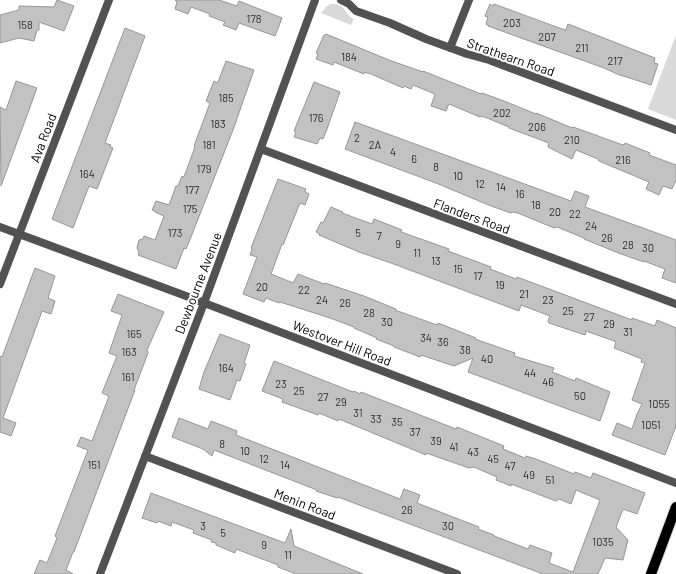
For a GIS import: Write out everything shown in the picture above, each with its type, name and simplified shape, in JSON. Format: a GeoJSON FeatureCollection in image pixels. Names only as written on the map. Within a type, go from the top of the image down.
{"type":"FeatureCollection","features":[{"type":"Feature","properties":{"kind":"main road"},"geometry":{"type":"LineString","coordinates":[[651,574],[676,507]]}},
{"type":"Feature","properties":{"kind":"street","name":"Ava Road"},"geometry":{"type":"LineString","coordinates":[[0,284],[109,0]]}},
{"type":"Feature","properties":{"kind":"street","name":"Dewbourne Avenue"},"geometry":{"type":"LineString","coordinates":[[100,574],[204,303],[315,0]]}},
{"type":"Feature","properties":{"kind":"street","name":"Strathearn Road"},"geometry":{"type":"LineString","coordinates":[[341,0],[349,4],[356,11],[450,48],[489,60],[676,130]]}},
{"type":"Feature","properties":{"kind":"street"},"geometry":{"type":"LineString","coordinates":[[450,48],[469,0]]}},
{"type":"Feature","properties":{"kind":"street","name":"Flanders Road"},"geometry":{"type":"LineString","coordinates":[[260,149],[676,304]]}},
{"type":"Feature","properties":{"kind":"street","name":"Westover Hill Road"},"geometry":{"type":"LineString","coordinates":[[0,227],[676,483]]}},
{"type":"Feature","properties":{"kind":"street","name":"Menin Road"},"geometry":{"type":"LineString","coordinates":[[146,456],[457,574]]}},
{"type":"Feature","properties":{"kind":"shaded area"},"geometry":{"type":"Polygon","coordinates":[[[331,4],[339,5],[350,17],[354,19],[351,25],[321,13],[331,4]]]}},
{"type":"Feature","properties":{"kind":"shaded area"},"geometry":{"type":"Polygon","coordinates":[[[676,35],[676,120],[648,109],[676,35]]]}},
{"type":"Feature","properties":{"kind":"building"},"geometry":{"type":"Polygon","coordinates":[[[57,0],[74,6],[64,31],[39,22],[39,30],[37,30],[34,41],[19,38],[0,43],[0,15],[19,10],[19,6],[54,7],[57,0]]]}},
{"type":"Feature","properties":{"kind":"building"},"geometry":{"type":"Polygon","coordinates":[[[175,0],[219,0],[237,6],[239,1],[282,18],[275,36],[239,23],[236,30],[223,25],[225,22],[209,16],[210,14],[191,7],[188,14],[175,9],[177,2],[175,0]]]}},
{"type":"Feature","properties":{"kind":"building"},"geometry":{"type":"Polygon","coordinates":[[[490,4],[493,6],[494,4],[562,29],[566,30],[568,24],[655,58],[654,63],[658,64],[651,85],[617,74],[488,26],[486,24],[488,17],[485,16],[490,4]]]}},
{"type":"Feature","properties":{"kind":"building"},"geometry":{"type":"Polygon","coordinates":[[[125,28],[145,36],[105,143],[111,145],[110,147],[113,148],[97,189],[89,186],[73,228],[52,219],[125,28]]]}},
{"type":"Feature","properties":{"kind":"building"},"geometry":{"type":"Polygon","coordinates":[[[326,34],[389,60],[423,71],[570,127],[620,144],[624,145],[625,143],[650,153],[649,155],[676,165],[676,180],[672,189],[663,186],[659,195],[646,189],[649,182],[576,150],[572,159],[548,147],[549,143],[487,118],[480,117],[449,104],[446,111],[431,106],[435,94],[413,85],[411,89],[404,86],[403,88],[371,74],[364,72],[364,74],[334,62],[333,65],[316,59],[318,54],[316,53],[324,35],[326,34]]]}},
{"type":"Feature","properties":{"kind":"building"},"geometry":{"type":"Polygon","coordinates":[[[226,61],[254,70],[233,130],[189,242],[186,249],[184,248],[176,269],[138,255],[139,252],[137,248],[139,240],[143,239],[144,236],[155,240],[164,216],[152,210],[156,201],[169,205],[176,186],[178,186],[182,176],[184,177],[210,103],[206,101],[214,81],[217,83],[218,82],[226,61]]]}},
{"type":"Feature","properties":{"kind":"building"},"geometry":{"type":"Polygon","coordinates":[[[16,81],[37,88],[1,186],[0,107],[6,110],[16,81]]]}},
{"type":"Feature","properties":{"kind":"building"},"geometry":{"type":"Polygon","coordinates":[[[314,82],[340,92],[323,139],[320,138],[317,144],[294,137],[296,132],[294,131],[314,82]]]}},
{"type":"Feature","properties":{"kind":"building"},"geometry":{"type":"Polygon","coordinates":[[[355,122],[571,201],[575,191],[589,196],[585,207],[676,240],[676,283],[662,278],[665,269],[621,254],[557,227],[554,228],[518,213],[511,213],[491,206],[436,183],[345,149],[355,122]]]}},
{"type":"Feature","properties":{"kind":"building"},"geometry":{"type":"Polygon","coordinates":[[[278,179],[306,189],[305,192],[309,194],[305,205],[300,203],[271,274],[293,283],[298,274],[324,284],[325,283],[364,296],[396,309],[395,310],[437,325],[438,323],[476,338],[475,339],[515,353],[514,356],[554,368],[552,372],[575,381],[576,378],[610,392],[600,421],[468,372],[473,358],[454,366],[421,355],[420,357],[376,339],[377,338],[354,327],[330,318],[266,298],[264,302],[243,294],[257,257],[250,255],[251,248],[278,179]]]}},
{"type":"Feature","properties":{"kind":"building"},"geometry":{"type":"Polygon","coordinates":[[[331,207],[343,212],[342,213],[372,224],[374,219],[402,230],[401,232],[449,249],[448,251],[491,267],[490,269],[516,279],[517,277],[632,320],[632,318],[655,326],[657,320],[676,328],[676,426],[665,455],[612,435],[617,423],[632,429],[642,404],[632,400],[645,363],[641,362],[642,359],[614,348],[616,342],[614,341],[586,331],[585,335],[549,323],[548,321],[550,316],[521,305],[519,311],[359,252],[319,235],[320,234],[316,232],[321,222],[323,223],[331,207]]]}},
{"type":"Feature","properties":{"kind":"building"},"geometry":{"type":"Polygon","coordinates":[[[35,268],[55,276],[48,298],[55,301],[51,314],[42,311],[3,418],[16,423],[11,436],[0,432],[0,356],[2,357],[35,268]]]}},
{"type":"Feature","properties":{"kind":"building"},"geometry":{"type":"Polygon","coordinates":[[[118,294],[164,312],[147,350],[148,353],[135,390],[66,570],[73,574],[34,574],[40,560],[47,563],[57,538],[55,536],[88,450],[77,446],[81,437],[92,441],[109,396],[102,393],[117,356],[109,353],[122,315],[111,311],[118,294]]]}},
{"type":"Feature","properties":{"kind":"building"},"geometry":{"type":"Polygon","coordinates":[[[220,334],[250,345],[244,363],[246,364],[240,381],[237,380],[230,400],[199,389],[204,372],[220,334]]]}},
{"type":"Feature","properties":{"kind":"building"},"geometry":{"type":"Polygon","coordinates":[[[274,361],[353,392],[354,391],[360,394],[361,392],[456,429],[457,427],[504,446],[503,449],[525,458],[526,456],[536,459],[574,474],[575,472],[591,478],[593,473],[645,493],[637,514],[623,509],[616,527],[628,540],[623,560],[605,558],[598,574],[543,574],[338,497],[337,498],[316,491],[317,490],[214,450],[212,456],[203,449],[172,437],[179,418],[208,429],[211,421],[237,431],[236,435],[400,499],[404,489],[420,495],[417,503],[479,527],[478,529],[528,549],[530,545],[552,553],[549,563],[573,572],[600,500],[576,490],[571,504],[559,499],[556,501],[496,480],[497,477],[474,467],[469,468],[426,453],[426,455],[339,419],[338,421],[319,413],[318,415],[282,402],[283,399],[262,391],[274,361]]]}},
{"type":"Feature","properties":{"kind":"building"},"geometry":{"type":"Polygon","coordinates":[[[151,493],[285,543],[291,529],[294,546],[363,574],[296,574],[278,567],[278,565],[236,549],[235,553],[216,545],[216,543],[211,542],[212,540],[193,533],[194,530],[172,522],[171,526],[158,521],[157,523],[142,518],[151,493]]]}}]}
